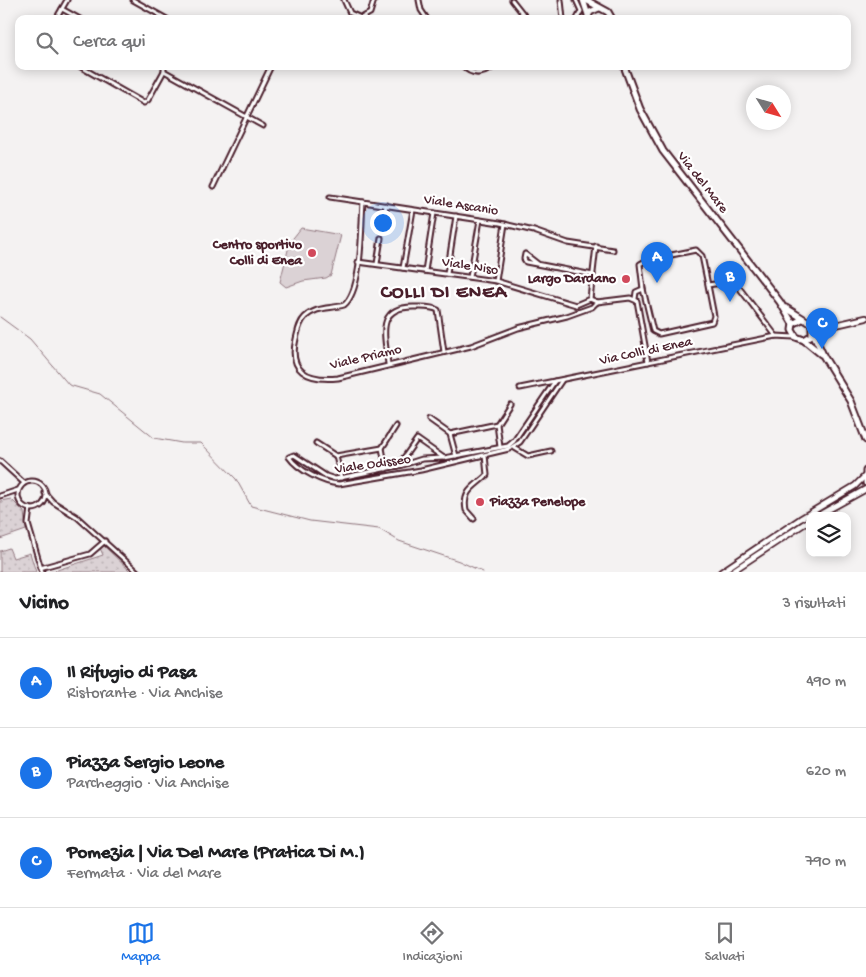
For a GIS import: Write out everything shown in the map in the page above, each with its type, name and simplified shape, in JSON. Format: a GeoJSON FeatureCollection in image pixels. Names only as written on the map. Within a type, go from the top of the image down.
{"type":"FeatureCollection","features":[{"type":"Feature","properties":{"kind":"main road"},"geometry":{"type":"LineString","coordinates":[[584,0],[608,12],[610,15]]}},
{"type":"Feature","properties":{"kind":"main road"},"geometry":{"type":"LineString","coordinates":[[584,0],[587,15]]}},
{"type":"Feature","properties":{"kind":"main road"},"geometry":{"type":"LineString","coordinates":[[589,15],[593,10],[600,8]]}},
{"type":"Feature","properties":{"kind":"main road","name":"Via del Mare"},"geometry":{"type":"LineString","coordinates":[[626,70],[644,116],[664,151],[780,302],[793,325]]}},
{"type":"Feature","properties":{"kind":"main road","name":"Via del Mare"},"geometry":{"type":"LineString","coordinates":[[780,302],[802,319]]}},
{"type":"Feature","properties":{"kind":"main road"},"geometry":{"type":"LineString","coordinates":[[824,357],[804,340],[796,337],[793,325],[802,319],[811,322],[824,357],[849,398],[866,440]]}},
{"type":"Feature","properties":{"kind":"main road"},"geometry":{"type":"LineString","coordinates":[[804,340],[813,331]]}},
{"type":"Feature","properties":{"kind":"street"},"geometry":{"type":"LineString","coordinates":[[58,15],[67,0]]}},
{"type":"Feature","properties":{"kind":"street"},"geometry":{"type":"LineString","coordinates":[[133,0],[160,15]]}},
{"type":"Feature","properties":{"kind":"street"},"geometry":{"type":"LineString","coordinates":[[344,0],[350,13],[354,15]]}},
{"type":"Feature","properties":{"kind":"street"},"geometry":{"type":"LineString","coordinates":[[366,15],[370,13],[374,0]]}},
{"type":"Feature","properties":{"kind":"street"},"geometry":{"type":"LineString","coordinates":[[419,0],[424,15]]}},
{"type":"Feature","properties":{"kind":"street"},"geometry":{"type":"LineString","coordinates":[[512,0],[524,15]]}},
{"type":"Feature","properties":{"kind":"street"},"geometry":{"type":"LineString","coordinates":[[561,0],[563,15]]}},
{"type":"Feature","properties":{"kind":"street"},"geometry":{"type":"LineString","coordinates":[[576,0],[582,11],[580,15]]}},
{"type":"Feature","properties":{"kind":"street"},"geometry":{"type":"LineString","coordinates":[[62,9],[73,15]]}},
{"type":"Feature","properties":{"kind":"street"},"geometry":{"type":"LineString","coordinates":[[86,70],[144,102],[148,100],[164,71],[263,126]]}},
{"type":"Feature","properties":{"kind":"street"},"geometry":{"type":"LineString","coordinates":[[213,187],[269,70]]}},
{"type":"Feature","properties":{"kind":"street"},"geometry":{"type":"LineString","coordinates":[[468,70],[477,74],[486,70]]}},
{"type":"Feature","properties":{"kind":"street","name":"Viale Ascanio"},"geometry":{"type":"LineString","coordinates":[[330,197],[505,224],[568,242],[613,250]]}},
{"type":"Feature","properties":{"kind":"street"},"geometry":{"type":"LineString","coordinates":[[358,262],[363,202]]}},
{"type":"Feature","properties":{"kind":"street"},"geometry":{"type":"LineString","coordinates":[[382,230],[386,205]]}},
{"type":"Feature","properties":{"kind":"street"},"geometry":{"type":"LineString","coordinates":[[403,268],[413,210]]}},
{"type":"Feature","properties":{"kind":"street"},"geometry":{"type":"LineString","coordinates":[[425,271],[434,213]]}},
{"type":"Feature","properties":{"kind":"street"},"geometry":{"type":"LineString","coordinates":[[447,274],[456,216]]}},
{"type":"Feature","properties":{"kind":"street"},"geometry":{"type":"LineString","coordinates":[[470,277],[480,220]]}},
{"type":"Feature","properties":{"kind":"street"},"geometry":{"type":"LineString","coordinates":[[496,281],[505,224]]}},
{"type":"Feature","properties":{"kind":"street"},"geometry":{"type":"LineString","coordinates":[[377,264],[381,238]]}},
{"type":"Feature","properties":{"kind":"street"},"geometry":{"type":"LineString","coordinates":[[590,299],[596,246]]}},
{"type":"Feature","properties":{"kind":"street"},"geometry":{"type":"LineString","coordinates":[[696,250],[702,256],[708,285],[714,316],[712,322],[658,334],[651,328],[639,269],[642,262],[696,250]]}},
{"type":"Feature","properties":{"kind":"street","name":"Viale Niso"},"geometry":{"type":"LineString","coordinates":[[358,262],[496,281],[576,305]]}},
{"type":"Feature","properties":{"kind":"street","name":"Viale Priamo"},"geometry":{"type":"LineString","coordinates":[[358,262],[353,292],[347,302],[340,306],[319,309],[301,322],[294,348],[294,361],[306,373],[328,378],[344,376],[473,345],[518,328],[592,307],[597,302]]}},
{"type":"Feature","properties":{"kind":"street"},"geometry":{"type":"LineString","coordinates":[[538,264],[593,275]]}},
{"type":"Feature","properties":{"kind":"street"},"geometry":{"type":"LineString","coordinates":[[708,285],[734,282],[776,336]]}},
{"type":"Feature","properties":{"kind":"street"},"geometry":{"type":"LineString","coordinates":[[643,289],[636,292],[635,299],[639,304],[648,362]]}},
{"type":"Feature","properties":{"kind":"street"},"geometry":{"type":"LineString","coordinates":[[577,312],[576,305],[590,299],[597,302],[635,299]]}},
{"type":"Feature","properties":{"kind":"street"},"geometry":{"type":"LineString","coordinates":[[388,364],[386,326],[389,314],[395,309],[432,307],[438,310],[444,352]]}},
{"type":"Feature","properties":{"kind":"street"},"geometry":{"type":"LineString","coordinates":[[813,331],[866,318]]}},
{"type":"Feature","properties":{"kind":"street"},"geometry":{"type":"LineString","coordinates":[[811,322],[836,324]]}},
{"type":"Feature","properties":{"kind":"street","name":"Via Colli di Enea"},"geometry":{"type":"LineString","coordinates":[[520,388],[776,336],[787,332],[793,325]]}},
{"type":"Feature","properties":{"kind":"street","name":"Via Colli di Enea"},"geometry":{"type":"LineString","coordinates":[[776,336],[796,337]]}},
{"type":"Feature","properties":{"kind":"street"},"geometry":{"type":"LineString","coordinates":[[551,451],[528,456],[513,448],[562,380]]}},
{"type":"Feature","properties":{"kind":"street","name":"Viale Odisseo"},"geometry":{"type":"LineString","coordinates":[[513,448],[415,471],[344,483],[331,483],[306,470],[291,460],[289,456],[294,455],[328,477],[341,478],[386,469],[413,461],[444,458],[500,447],[513,443],[555,381]]}},
{"type":"Feature","properties":{"kind":"street"},"geometry":{"type":"LineString","coordinates":[[500,447],[497,424],[510,404]]}},
{"type":"Feature","properties":{"kind":"street"},"geometry":{"type":"LineString","coordinates":[[430,419],[450,434],[456,456]]}},
{"type":"Feature","properties":{"kind":"street"},"geometry":{"type":"LineString","coordinates":[[450,434],[497,424]]}},
{"type":"Feature","properties":{"kind":"street"},"geometry":{"type":"LineString","coordinates":[[386,469],[382,448],[396,426]]}},
{"type":"Feature","properties":{"kind":"street"},"geometry":{"type":"LineString","coordinates":[[524,427],[528,429]]}},
{"type":"Feature","properties":{"kind":"street"},"geometry":{"type":"LineString","coordinates":[[398,466],[417,439],[444,458]]}},
{"type":"Feature","properties":{"kind":"street"},"geometry":{"type":"LineString","coordinates":[[316,443],[336,456],[382,448]]}},
{"type":"Feature","properties":{"kind":"street"},"geometry":{"type":"LineString","coordinates":[[474,518],[466,510],[465,495],[468,490],[487,475],[484,455]]}},
{"type":"Feature","properties":{"kind":"street"},"geometry":{"type":"LineString","coordinates":[[336,456],[341,478]]}},
{"type":"Feature","properties":{"kind":"street"},"geometry":{"type":"LineString","coordinates":[[428,459],[429,467]]}},
{"type":"Feature","properties":{"kind":"street"},"geometry":{"type":"LineString","coordinates":[[0,461],[24,484]]}},
{"type":"Feature","properties":{"kind":"street"},"geometry":{"type":"LineString","coordinates":[[413,461],[412,466],[415,471]]}},
{"type":"Feature","properties":{"kind":"street"},"geometry":{"type":"LineString","coordinates":[[375,471],[376,477]]}},
{"type":"Feature","properties":{"kind":"street"},"geometry":{"type":"LineString","coordinates":[[720,572],[808,514],[856,486],[865,477]]}},
{"type":"Feature","properties":{"kind":"street"},"geometry":{"type":"LineString","coordinates":[[0,496],[19,490],[24,484],[37,482],[54,502],[69,511],[138,572]]}},
{"type":"Feature","properties":{"kind":"street"},"geometry":{"type":"LineString","coordinates":[[823,512],[866,489]]}},
{"type":"Feature","properties":{"kind":"street"},"geometry":{"type":"LineString","coordinates":[[19,490],[18,498],[22,505],[30,508],[37,507],[43,503],[54,502]]}},
{"type":"Feature","properties":{"kind":"street"},"geometry":{"type":"LineString","coordinates":[[43,503],[45,492]]}},
{"type":"Feature","properties":{"kind":"street"},"geometry":{"type":"LineString","coordinates":[[7,495],[18,498]]}},
{"type":"Feature","properties":{"kind":"street"},"geometry":{"type":"LineString","coordinates":[[30,508],[28,524],[41,570],[90,554],[105,541]]}},
{"type":"Feature","properties":{"kind":"street"},"geometry":{"type":"LineString","coordinates":[[731,572],[806,523]]}},
{"type":"Feature","properties":{"kind":"shaded area","name":"Centro sportivo Colli di Enea"},"geometry":{"type":"Polygon","coordinates":[[[301,228],[341,235],[331,275],[326,278],[303,281],[286,287],[280,282],[290,242],[301,228]]]}},
{"type":"Feature","properties":{"kind":"shaded area"},"geometry":{"type":"Polygon","coordinates":[[[11,499],[24,512],[26,530],[0,539],[0,501],[11,499]]]}},
{"type":"Feature","properties":{"kind":"shaded area"},"geometry":{"type":"Polygon","coordinates":[[[103,545],[131,572],[51,572],[103,555],[100,548],[103,545]]]}},
{"type":"Feature","properties":{"kind":"shaded area"},"geometry":{"type":"Polygon","coordinates":[[[9,548],[13,558],[30,553],[36,572],[0,572],[0,551],[9,548]]]}},
{"type":"Feature","properties":{"kind":"waterway"},"geometry":{"type":"LineString","coordinates":[[0,317],[30,339],[69,385],[100,394],[154,438],[182,443],[201,443],[236,479],[251,506],[310,521],[379,529],[399,541],[459,561],[483,572]]}},
{"type":"Feature","properties":{"kind":"place","name":"Centro sportivo Colli di Enea"},"geometry":{"type":"Point","coordinates":[312,253]}},
{"type":"Feature","properties":{"kind":"place","name":"Largo Dardano"},"geometry":{"type":"Point","coordinates":[626,279]}},
{"type":"Feature","properties":{"kind":"place","name":"Il Rifugio di Pasa"},"geometry":{"type":"Point","coordinates":[657,283]}},
{"type":"Feature","properties":{"kind":"place","name":"Piazza Sergio Leone"},"geometry":{"type":"Point","coordinates":[730,302]}},
{"type":"Feature","properties":{"kind":"place","name":"Pomezia | Via Del Mare (Pratica Di M.)"},"geometry":{"type":"Point","coordinates":[822,349]}},
{"type":"Feature","properties":{"kind":"place","name":"Piazza Penelope"},"geometry":{"type":"Point","coordinates":[480,502]}},
{"type":"Feature","properties":{"kind":"district","name":"COLLI DI ENEA"},"geometry":{"type":"Point","coordinates":[444,293]}}]}
